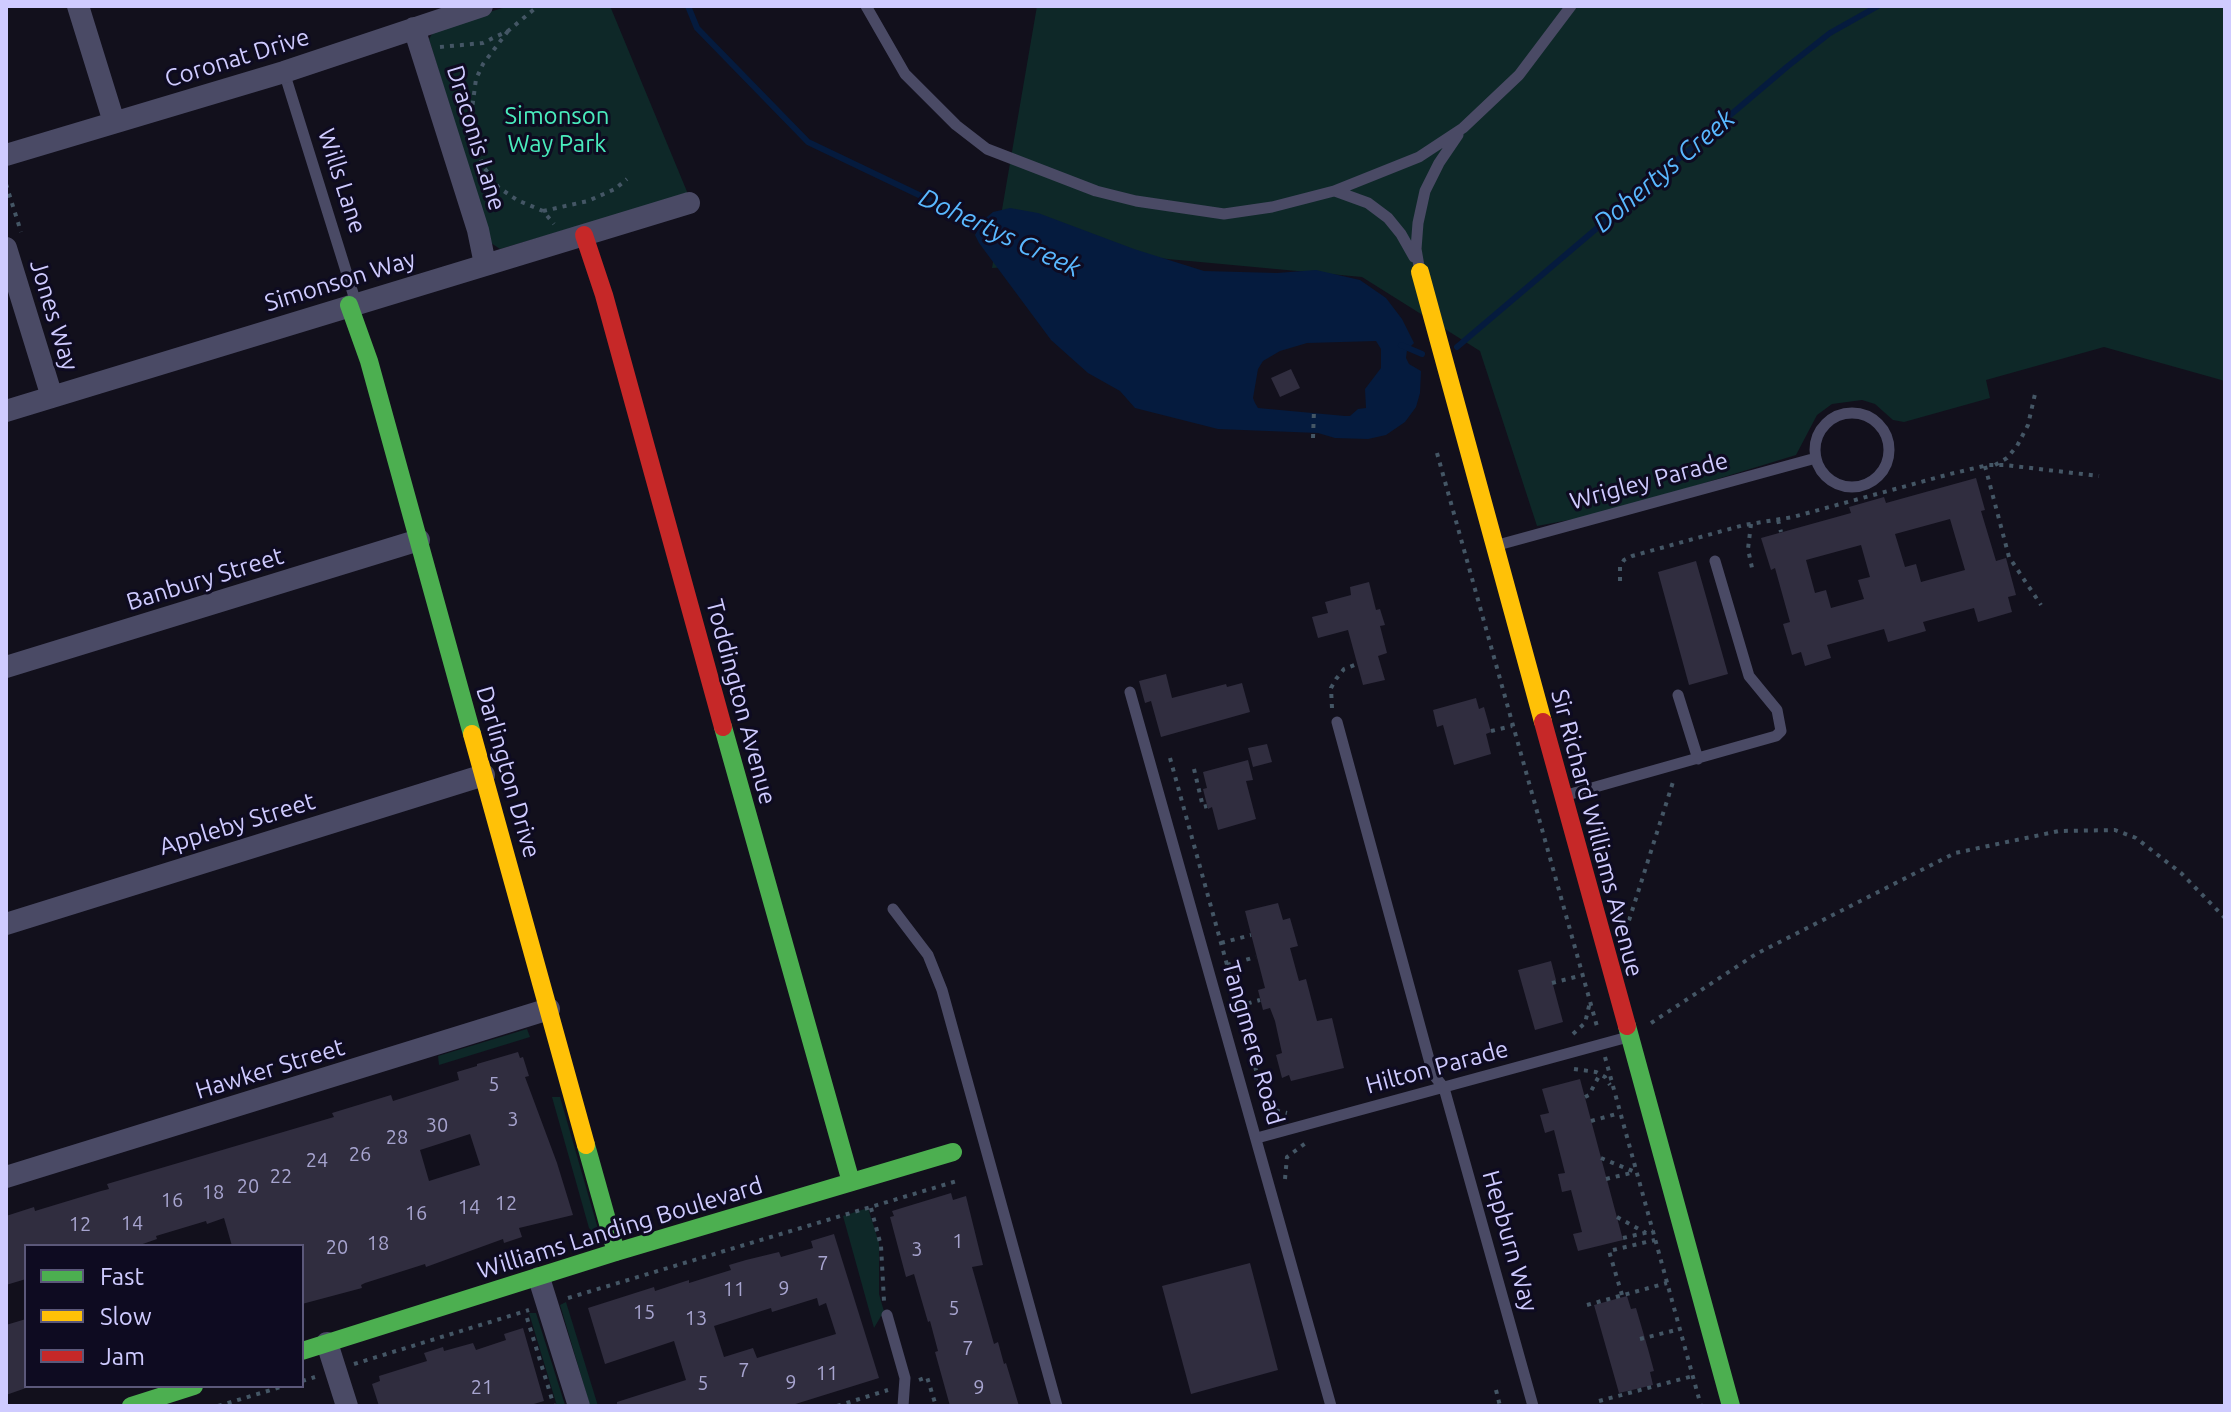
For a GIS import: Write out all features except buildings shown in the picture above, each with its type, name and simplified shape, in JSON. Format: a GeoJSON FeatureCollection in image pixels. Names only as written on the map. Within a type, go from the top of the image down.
{"type":"FeatureCollection","features":[{"type":"Feature","properties":{"kind":"street"},"geometry":{"type":"LineString","coordinates":[[78,6],[114,122]]}},
{"type":"Feature","properties":{"kind":"street","name":"Coronat Drive"},"geometry":{"type":"LineString","coordinates":[[6,155],[284,72],[482,6]]}},
{"type":"Feature","properties":{"kind":"street","name":"Draconis Lane"},"geometry":{"type":"LineString","coordinates":[[414,28],[478,230],[485,264]]}},
{"type":"Feature","properties":{"kind":"street","name":"Simonson Way"},"geometry":{"type":"LineString","coordinates":[[6,411],[689,203]]}},
{"type":"Feature","properties":{"kind":"street","name":"Toddington Avenue"},"geometry":{"type":"LineString","coordinates":[[584,235],[604,295],[851,1182]]}},
{"type":"Feature","properties":{"kind":"street","name":"Jones Way"},"geometry":{"type":"LineString","coordinates":[[6,248],[52,397]]}},
{"type":"Feature","properties":{"kind":"street","name":"Sir Richard Williams Avenue"},"geometry":{"type":"LineString","coordinates":[[1420,272],[1731,1406]]}},
{"type":"Feature","properties":{"kind":"street","name":"Darlington Drive"},"geometry":{"type":"LineString","coordinates":[[352,304],[616,1252]]}},
{"type":"Feature","properties":{"kind":"street","name":"Banbury Street"},"geometry":{"type":"LineString","coordinates":[[6,667],[419,540]]}},
{"type":"Feature","properties":{"kind":"street","name":"Appleby Street"},"geometry":{"type":"LineString","coordinates":[[6,924],[484,775]]}},
{"type":"Feature","properties":{"kind":"street","name":"Hawker Street"},"geometry":{"type":"LineString","coordinates":[[6,1177],[549,1009]]}},
{"type":"Feature","properties":{"kind":"street","name":"Williams Landing Boulevard"},"geometry":{"type":"LineString","coordinates":[[304,1350],[616,1252],[953,1152]]}},
{"type":"Feature","properties":{"kind":"street"},"geometry":{"type":"LineString","coordinates":[[539,1278],[536,1308],[579,1406]]}},
{"type":"Feature","properties":{"kind":"street"},"geometry":{"type":"LineString","coordinates":[[327,1343],[347,1406]]}},
{"type":"Feature","properties":{"kind":"street"},"geometry":{"type":"LineString","coordinates":[[131,1406],[188,1388]]}},
{"type":"Feature","properties":{"kind":"lane"},"geometry":{"type":"LineString","coordinates":[[866,6],[905,74],[956,125],[987,149],[1096,191],[1136,201],[1224,214],[1272,207],[1334,191],[1419,157],[1463,128],[1519,75],[1571,6]]}},
{"type":"Feature","properties":{"kind":"lane","name":"Wills Lane"},"geometry":{"type":"LineString","coordinates":[[284,72],[352,304]]}},
{"type":"Feature","properties":{"kind":"lane"},"geometry":{"type":"LineString","coordinates":[[1420,272],[1416,249],[1425,191],[1463,128]]}},
{"type":"Feature","properties":{"kind":"lane"},"geometry":{"type":"LineString","coordinates":[[1334,191],[1368,203],[1388,218],[1411,249],[1420,272]]}},
{"type":"Feature","properties":{"kind":"lane"},"geometry":{"type":"LineString","coordinates":[[1857,413],[1879,424],[1889,445],[1883,469],[1864,484],[1840,485],[1821,470],[1816,458],[1815,446],[1825,425],[1834,417],[1845,414],[1857,413]]}},
{"type":"Feature","properties":{"kind":"lane","name":"Wrigley Parade"},"geometry":{"type":"LineString","coordinates":[[1494,546],[1816,458]]}},
{"type":"Feature","properties":{"kind":"lane"},"geometry":{"type":"LineString","coordinates":[[1563,797],[1776,736],[1781,731],[1777,710],[1749,676],[1715,561]]}},
{"type":"Feature","properties":{"kind":"lane","name":"Tangmere Road"},"geometry":{"type":"LineString","coordinates":[[1130,692],[1331,1406]]}},
{"type":"Feature","properties":{"kind":"lane"},"geometry":{"type":"LineString","coordinates":[[1678,695],[1698,759]]}},
{"type":"Feature","properties":{"kind":"lane","name":"Hepburn Way"},"geometry":{"type":"LineString","coordinates":[[1337,722],[1433,1074],[1444,1088],[1533,1406]]}},
{"type":"Feature","properties":{"kind":"lane"},"geometry":{"type":"LineString","coordinates":[[893,909],[928,955],[942,990],[1057,1406]]}},
{"type":"Feature","properties":{"kind":"lane","name":"Hilton Parade"},"geometry":{"type":"LineString","coordinates":[[1257,1138],[1628,1036]]}},
{"type":"Feature","properties":{"kind":"lane"},"geometry":{"type":"LineString","coordinates":[[887,1315],[905,1378],[903,1406]]}},
{"type":"Feature","properties":{"kind":"path"},"geometry":{"type":"LineString","coordinates":[[538,6],[508,31],[490,54],[476,79],[472,123],[478,154],[498,187],[517,200],[543,211],[555,226],[561,243]]}},
{"type":"Feature","properties":{"kind":"path"},"geometry":{"type":"LineString","coordinates":[[422,50],[483,43],[508,31]]}},
{"type":"Feature","properties":{"kind":"path"},"geometry":{"type":"LineString","coordinates":[[483,43],[490,54]]}},
{"type":"Feature","properties":{"kind":"path"},"geometry":{"type":"LineString","coordinates":[[543,211],[588,201],[615,189],[627,179]]}},
{"type":"Feature","properties":{"kind":"path"},"geometry":{"type":"LineString","coordinates":[[1993,465],[2007,458],[2017,446],[2028,425],[2035,394]]}},
{"type":"Feature","properties":{"kind":"path"},"geometry":{"type":"LineString","coordinates":[[1313,438],[1314,410]]}},
{"type":"Feature","properties":{"kind":"path"},"geometry":{"type":"LineString","coordinates":[[1437,453],[1701,1406]]}},
{"type":"Feature","properties":{"kind":"path"},"geometry":{"type":"LineString","coordinates":[[1985,466],[2009,557],[2041,605]]}},
{"type":"Feature","properties":{"kind":"path"},"geometry":{"type":"LineString","coordinates":[[1620,581],[1620,567],[1624,560],[1632,556],[1985,466],[2099,476]]}},
{"type":"Feature","properties":{"kind":"path"},"geometry":{"type":"LineString","coordinates":[[1778,520],[1781,532]]}},
{"type":"Feature","properties":{"kind":"path"},"geometry":{"type":"LineString","coordinates":[[1751,524],[1748,549],[1752,568]]}},
{"type":"Feature","properties":{"kind":"path"},"geometry":{"type":"LineString","coordinates":[[1337,722],[1330,700],[1331,688],[1344,669],[1357,664]]}},
{"type":"Feature","properties":{"kind":"path"},"geometry":{"type":"LineString","coordinates":[[1491,731],[1512,726]]}},
{"type":"Feature","properties":{"kind":"path"},"geometry":{"type":"LineString","coordinates":[[1170,758],[1264,1099],[1278,1111],[1292,1114]]}},
{"type":"Feature","properties":{"kind":"path"},"geometry":{"type":"LineString","coordinates":[[1577,953],[1623,940],[1667,797],[1681,764]]}},
{"type":"Feature","properties":{"kind":"path"},"geometry":{"type":"LineString","coordinates":[[1194,769],[1203,807],[1207,806]]}},
{"type":"Feature","properties":{"kind":"path"},"geometry":{"type":"LineString","coordinates":[[1628,1036],[1756,954],[1955,853],[2059,831],[2115,830],[2136,838],[2181,873],[2225,918]]}},
{"type":"Feature","properties":{"kind":"path"},"geometry":{"type":"LineString","coordinates":[[1221,943],[1251,935]]}},
{"type":"Feature","properties":{"kind":"path"},"geometry":{"type":"LineString","coordinates":[[1227,965],[1256,957]]}},
{"type":"Feature","properties":{"kind":"path"},"geometry":{"type":"LineString","coordinates":[[1552,983],[1583,975]]}},
{"type":"Feature","properties":{"kind":"path"},"geometry":{"type":"LineString","coordinates":[[1238,1006],[1260,1000]]}},
{"type":"Feature","properties":{"kind":"path"},"geometry":{"type":"LineString","coordinates":[[1561,1038],[1575,1034],[1585,1023],[1590,1000]]}},
{"type":"Feature","properties":{"kind":"path"},"geometry":{"type":"LineString","coordinates":[[1562,1071],[1585,1069],[1600,1074],[1614,1091]]}},
{"type":"Feature","properties":{"kind":"path"},"geometry":{"type":"LineString","coordinates":[[1585,1097],[1600,1074]]}},
{"type":"Feature","properties":{"kind":"path"},"geometry":{"type":"LineString","coordinates":[[1591,1121],[1620,1113]]}},
{"type":"Feature","properties":{"kind":"path"},"geometry":{"type":"LineString","coordinates":[[1286,1185],[1284,1171],[1287,1157],[1306,1142],[1321,1138]]}},
{"type":"Feature","properties":{"kind":"path"},"geometry":{"type":"LineString","coordinates":[[1601,1158],[1636,1172]]}},
{"type":"Feature","properties":{"kind":"path"},"geometry":{"type":"LineString","coordinates":[[1606,1179],[1636,1172]]}},
{"type":"Feature","properties":{"kind":"path"},"geometry":{"type":"LineString","coordinates":[[304,1380],[957,1181]]}},
{"type":"Feature","properties":{"kind":"path"},"geometry":{"type":"LineString","coordinates":[[871,1207],[881,1246],[882,1295],[887,1315]]}},
{"type":"Feature","properties":{"kind":"path"},"geometry":{"type":"LineString","coordinates":[[1617,1217],[1646,1233]]}},
{"type":"Feature","properties":{"kind":"path"},"geometry":{"type":"LineString","coordinates":[[1623,1238],[1653,1231]]}},
{"type":"Feature","properties":{"kind":"path"},"geometry":{"type":"LineString","coordinates":[[1622,1295],[1609,1251],[1655,1240]]}},
{"type":"Feature","properties":{"kind":"path"},"geometry":{"type":"LineString","coordinates":[[1587,1305],[1667,1283]]}},
{"type":"Feature","properties":{"kind":"path"},"geometry":{"type":"LineString","coordinates":[[536,1308],[554,1406]]}},
{"type":"Feature","properties":{"kind":"path"},"geometry":{"type":"LineString","coordinates":[[1640,1339],[1680,1329]]}},
{"type":"Feature","properties":{"kind":"path"},"geometry":{"type":"LineString","coordinates":[[1599,1401],[1693,1376]]}},
{"type":"Feature","properties":{"kind":"path"},"geometry":{"type":"LineString","coordinates":[[218,1406],[277,1388]]}},
{"type":"Feature","properties":{"kind":"path"},"geometry":{"type":"LineString","coordinates":[[1496,1390],[1500,1406]]}},
{"type":"Feature","properties":{"kind":"green space","name":"Simonson Way Park"},"geometry":{"type":"Polygon","coordinates":[[[509,6],[610,6],[688,194],[500,249],[491,243],[429,39],[447,25],[509,6]]]}},
{"type":"Feature","properties":{"kind":"green space"},"geometry":{"type":"Polygon","coordinates":[[[1037,6],[2225,6],[2225,381],[2104,347],[1986,380],[1990,398],[1904,422],[1893,420],[1875,404],[1862,400],[1832,404],[1817,415],[1796,455],[1606,513],[1537,526],[1480,351],[1362,277],[1157,258],[992,268],[1037,6]]]}},
{"type":"Feature","properties":{"kind":"green space"},"geometry":{"type":"Polygon","coordinates":[[[527,1029],[530,1037],[439,1065],[438,1056],[527,1029]]]}},
{"type":"Feature","properties":{"kind":"green space"},"geometry":{"type":"Polygon","coordinates":[[[552,1097],[560,1097],[598,1229],[592,1231],[589,1228],[552,1097]]]}},
{"type":"Feature","properties":{"kind":"green space"},"geometry":{"type":"Polygon","coordinates":[[[868,1208],[879,1243],[879,1294],[885,1315],[881,1316],[874,1328],[843,1216],[868,1208]]]}},
{"type":"Feature","properties":{"kind":"green space"},"geometry":{"type":"Polygon","coordinates":[[[566,1302],[598,1406],[590,1406],[560,1305],[566,1302]]]}},
{"type":"Feature","properties":{"kind":"green space"},"geometry":{"type":"Polygon","coordinates":[[[529,1313],[536,1313],[563,1406],[557,1406],[529,1313]]]}},
{"type":"Feature","properties":{"kind":"water"},"geometry":{"type":"Polygon","coordinates":[[[1010,208],[1038,213],[1204,271],[1277,273],[1316,270],[1360,280],[1386,298],[1402,319],[1414,343],[1407,350],[1406,358],[1409,364],[1421,371],[1416,407],[1405,422],[1386,435],[1368,439],[1335,438],[1318,433],[1218,429],[1135,408],[1120,391],[1088,373],[1051,340],[979,243],[975,235],[982,221],[993,212],[1010,208]],[[1376,341],[1307,343],[1280,351],[1263,361],[1258,369],[1253,398],[1255,403],[1258,408],[1350,416],[1358,409],[1366,408],[1365,389],[1381,368],[1381,349],[1376,341]]]}},
{"type":"Feature","properties":{"kind":"waterway","name":"Dohertys Creek"},"geometry":{"type":"LineString","coordinates":[[688,6],[697,28],[808,142],[986,227]]}},
{"type":"Feature","properties":{"kind":"waterway","name":"Dohertys Creek"},"geometry":{"type":"LineString","coordinates":[[1457,347],[1788,66],[1830,33],[1878,6]]}},
{"type":"Feature","properties":{"kind":"waterway","name":"Dohertys Creek"},"geometry":{"type":"LineString","coordinates":[[1401,345],[1422,354]]}},
{"type":"Feature","properties":{"kind":"traffic: fast"},"geometry":{"type":"LineString","coordinates":[[349,305],[369,361],[472,734]]}},
{"type":"Feature","properties":{"kind":"traffic: fast"},"geometry":{"type":"LineString","coordinates":[[723,727],[851,1182]]}},
{"type":"Feature","properties":{"kind":"traffic: fast"},"geometry":{"type":"LineString","coordinates":[[1627,1026],[1731,1406]]}},
{"type":"Feature","properties":{"kind":"traffic: fast"},"geometry":{"type":"LineString","coordinates":[[586,1145],[616,1252]]}},
{"type":"Feature","properties":{"kind":"traffic: fast"},"geometry":{"type":"LineString","coordinates":[[304,1350],[616,1252],[953,1152]]}},
{"type":"Feature","properties":{"kind":"traffic: fast"},"geometry":{"type":"LineString","coordinates":[[131,1406],[188,1388]]}},
{"type":"Feature","properties":{"kind":"traffic: slow"},"geometry":{"type":"LineString","coordinates":[[1420,272],[1543,722]]}},
{"type":"Feature","properties":{"kind":"traffic: slow"},"geometry":{"type":"LineString","coordinates":[[472,734],[586,1145]]}},
{"type":"Feature","properties":{"kind":"traffic: jam"},"geometry":{"type":"LineString","coordinates":[[584,235],[604,295],[723,727]]}},
{"type":"Feature","properties":{"kind":"traffic: jam"},"geometry":{"type":"LineString","coordinates":[[1543,722],[1627,1026]]}}]}
